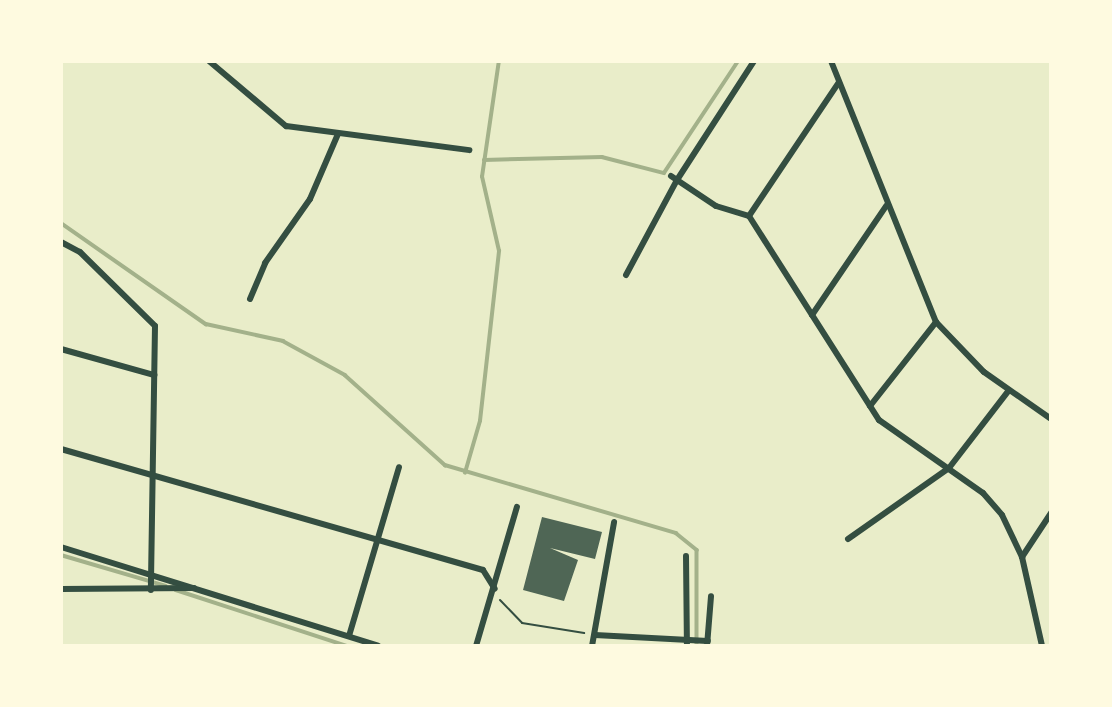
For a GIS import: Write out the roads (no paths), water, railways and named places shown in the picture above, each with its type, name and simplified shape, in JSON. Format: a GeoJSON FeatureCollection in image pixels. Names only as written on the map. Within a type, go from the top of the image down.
{"type":"FeatureCollection","features":[{"type":"Feature","properties":{"kind":"street"},"geometry":{"type":"LineString","coordinates":[[209,61],[275,122],[338,134],[469,150]]}},
{"type":"Feature","properties":{"kind":"street"},"geometry":{"type":"LineString","coordinates":[[626,275],[674,178],[754,61]]}},
{"type":"Feature","properties":{"kind":"street"},"geometry":{"type":"LineString","coordinates":[[831,61],[886,206],[936,322],[1009,390],[1051,419]]}},
{"type":"Feature","properties":{"kind":"street"},"geometry":{"type":"LineString","coordinates":[[749,216],[839,82]]}},
{"type":"Feature","properties":{"kind":"street"},"geometry":{"type":"LineString","coordinates":[[250,299],[265,263],[310,199],[338,134]]}},
{"type":"Feature","properties":{"kind":"street"},"geometry":{"type":"LineString","coordinates":[[674,178],[716,206],[749,216],[885,426],[949,468],[994,504],[1022,557],[1042,646]]}},
{"type":"Feature","properties":{"kind":"street"},"geometry":{"type":"LineString","coordinates":[[812,314],[886,206]]}},
{"type":"Feature","properties":{"kind":"street"},"geometry":{"type":"LineString","coordinates":[[61,242],[80,252],[154,322],[154,575],[151,590]]}},
{"type":"Feature","properties":{"kind":"street"},"geometry":{"type":"LineString","coordinates":[[870,406],[936,322]]}},
{"type":"Feature","properties":{"kind":"street"},"geometry":{"type":"LineString","coordinates":[[61,349],[154,376]]}},
{"type":"Feature","properties":{"kind":"street"},"geometry":{"type":"LineString","coordinates":[[848,539],[949,468],[1009,390]]}},
{"type":"Feature","properties":{"kind":"street"},"geometry":{"type":"LineString","coordinates":[[61,449],[483,570],[495,590]]}},
{"type":"Feature","properties":{"kind":"street"},"geometry":{"type":"LineString","coordinates":[[349,636],[399,467]]}},
{"type":"Feature","properties":{"kind":"street"},"geometry":{"type":"LineString","coordinates":[[476,646],[495,590],[517,508]]}},
{"type":"Feature","properties":{"kind":"street"},"geometry":{"type":"LineString","coordinates":[[1022,557],[1051,513]]}},
{"type":"Feature","properties":{"kind":"street"},"geometry":{"type":"LineString","coordinates":[[592,646],[614,522]]}},
{"type":"Feature","properties":{"kind":"street"},"geometry":{"type":"LineString","coordinates":[[61,547],[200,587],[378,646]]}},
{"type":"Feature","properties":{"kind":"street"},"geometry":{"type":"LineString","coordinates":[[686,555],[687,643]]}},
{"type":"Feature","properties":{"kind":"street"},"geometry":{"type":"LineString","coordinates":[[61,589],[151,590],[200,587]]}},
{"type":"Feature","properties":{"kind":"street"},"geometry":{"type":"LineString","coordinates":[[595,635],[708,643],[711,596]]}},
{"type":"Feature","properties":{"kind":"waterway"},"geometry":{"type":"LineString","coordinates":[[465,473],[480,421],[499,251],[482,177],[499,61]]}},
{"type":"Feature","properties":{"kind":"waterway"},"geometry":{"type":"LineString","coordinates":[[484,160],[602,157],[664,173],[738,61]]}},
{"type":"Feature","properties":{"kind":"waterway"},"geometry":{"type":"LineString","coordinates":[[61,223],[206,324],[283,341],[345,375],[445,465],[676,533],[697,550],[697,646]]}},
{"type":"Feature","properties":{"kind":"waterway"},"geometry":{"type":"LineString","coordinates":[[61,555],[166,586]]}},
{"type":"Feature","properties":{"kind":"waterway"},"geometry":{"type":"LineString","coordinates":[[176,590],[347,646]]}}]}
